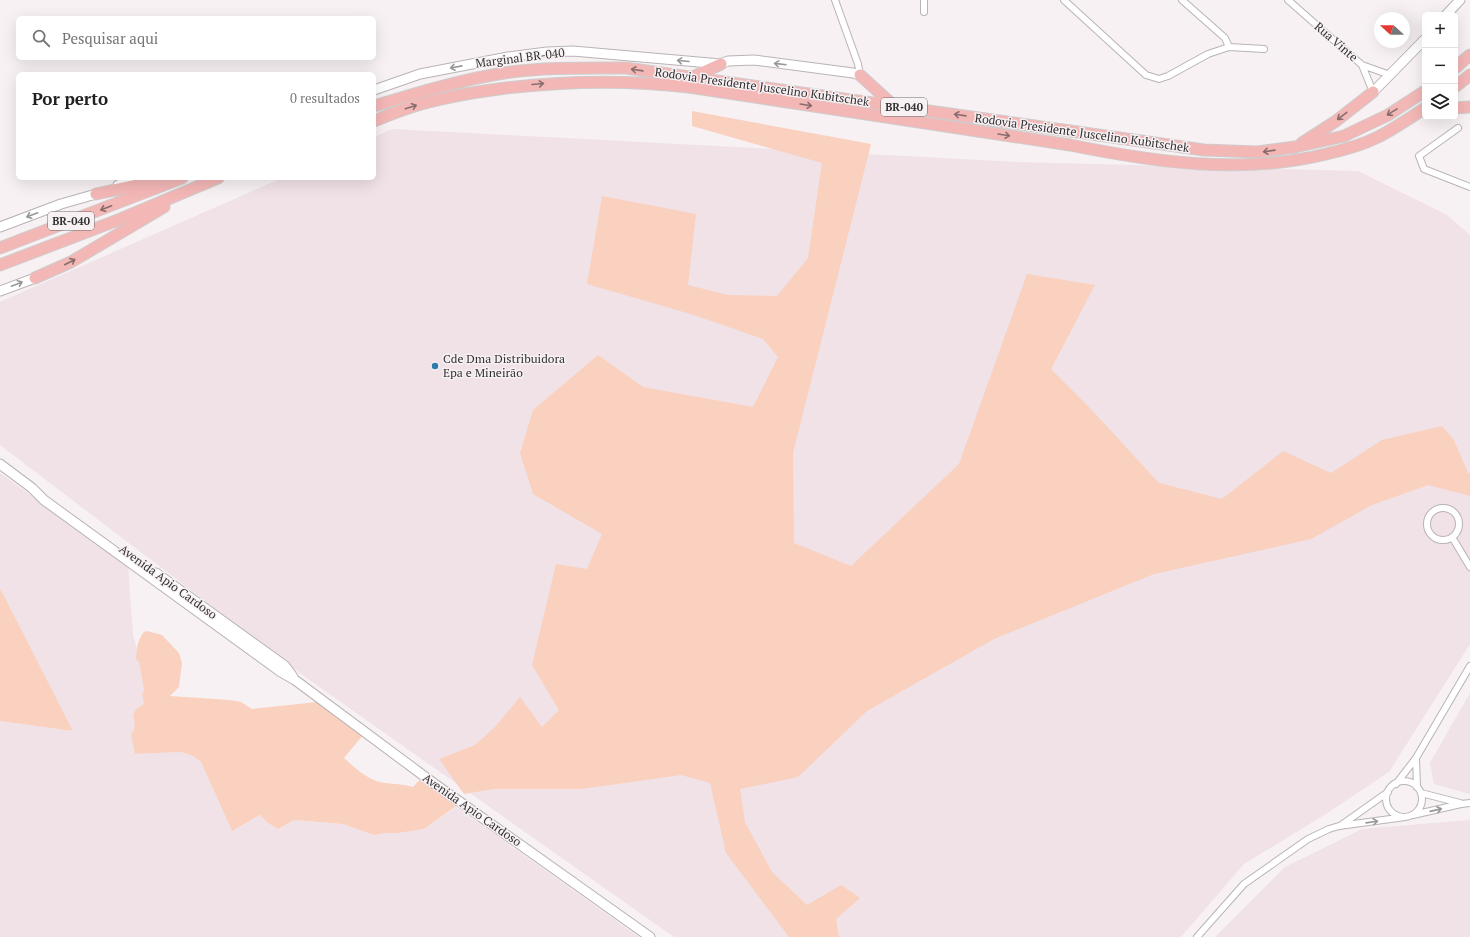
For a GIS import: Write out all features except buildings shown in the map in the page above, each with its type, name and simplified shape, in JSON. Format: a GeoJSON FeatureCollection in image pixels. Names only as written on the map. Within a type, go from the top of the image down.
{"type":"FeatureCollection","features":[{"type":"Feature","properties":{"kind":"highway"},"geometry":{"type":"LineString","coordinates":[[1458,65],[1470,55]]}},
{"type":"Feature","properties":{"kind":"highway"},"geometry":{"type":"LineString","coordinates":[[693,77],[721,64]]}},
{"type":"Feature","properties":{"kind":"highway","name":"Rodovia Presidente Juscelino Kubitschek"},"geometry":{"type":"LineString","coordinates":[[376,105],[434,87],[504,73],[564,68],[626,68],[1204,150],[1257,152],[1295,147],[1344,136],[1388,115],[1422,93]]}},
{"type":"Feature","properties":{"kind":"highway"},"geometry":{"type":"LineString","coordinates":[[860,75],[894,106]]}},
{"type":"Feature","properties":{"kind":"highway"},"geometry":{"type":"LineString","coordinates":[[1458,85],[1470,75]]}},
{"type":"Feature","properties":{"kind":"highway","name":"Rodovia Presidente Juscelino Kubitschek"},"geometry":{"type":"LineString","coordinates":[[376,120],[412,107],[448,97],[485,90],[538,84],[627,82],[689,87],[1062,144],[1110,153],[1217,165],[1252,165],[1286,162],[1344,150],[1378,137],[1422,110]]}},
{"type":"Feature","properties":{"kind":"highway"},"geometry":{"type":"LineString","coordinates":[[1295,147],[1336,121],[1373,92]]}},
{"type":"Feature","properties":{"kind":"highway"},"geometry":{"type":"LineString","coordinates":[[1458,108],[1470,107]]}},
{"type":"Feature","properties":{"kind":"highway"},"geometry":{"type":"LineString","coordinates":[[1378,137],[1422,118]]}},
{"type":"Feature","properties":{"kind":"highway"},"geometry":{"type":"LineString","coordinates":[[96,194],[159,180]]}},
{"type":"Feature","properties":{"kind":"highway","name":"BR-040"},"geometry":{"type":"LineString","coordinates":[[0,248],[177,180]]}},
{"type":"Feature","properties":{"kind":"highway","name":"BR-040"},"geometry":{"type":"LineString","coordinates":[[0,265],[118,220],[213,180]]}},
{"type":"Feature","properties":{"kind":"highway"},"geometry":{"type":"LineString","coordinates":[[35,278],[71,262],[197,186]]}},
{"type":"Feature","properties":{"kind":"street"},"geometry":{"type":"LineString","coordinates":[[835,0],[858,64],[860,75]]}},
{"type":"Feature","properties":{"kind":"street"},"geometry":{"type":"LineString","coordinates":[[924,0],[924,12]]}},
{"type":"Feature","properties":{"kind":"street"},"geometry":{"type":"LineString","coordinates":[[1064,0],[1146,75],[1159,79],[1168,76],[1208,54],[1229,48],[1264,49]]}},
{"type":"Feature","properties":{"kind":"street"},"geometry":{"type":"LineString","coordinates":[[1182,0],[1225,38],[1229,48]]}},
{"type":"Feature","properties":{"kind":"street","name":"Rua Vinte"},"geometry":{"type":"LineString","coordinates":[[1288,0],[1362,65],[1373,92]]}},
{"type":"Feature","properties":{"kind":"street"},"geometry":{"type":"LineString","coordinates":[[1449,12],[1459,1],[1468,0]]}},
{"type":"Feature","properties":{"kind":"street"},"geometry":{"type":"LineString","coordinates":[[1373,92],[1422,42]]}},
{"type":"Feature","properties":{"kind":"street","name":"Marginal BR-040"},"geometry":{"type":"LineString","coordinates":[[376,89],[420,74],[508,57],[547,52],[573,51],[721,64],[728,61],[754,60],[860,75]]}},
{"type":"Feature","properties":{"kind":"street"},"geometry":{"type":"LineString","coordinates":[[1362,65],[1390,75]]}},
{"type":"Feature","properties":{"kind":"street"},"geometry":{"type":"LineString","coordinates":[[1458,128],[1419,156],[1424,169],[1470,186]]}},
{"type":"Feature","properties":{"kind":"street"},"geometry":{"type":"LineString","coordinates":[[0,227],[61,204],[96,194],[133,180]]}},
{"type":"Feature","properties":{"kind":"street"},"geometry":{"type":"LineString","coordinates":[[0,291],[35,278]]}},
{"type":"Feature","properties":{"kind":"street","name":"Avenida Apio Cardoso"},"geometry":{"type":"LineString","coordinates":[[0,464],[36,490],[46,494],[285,666],[296,680],[432,782],[650,937]]}},
{"type":"Feature","properties":{"kind":"street"},"geometry":{"type":"LineString","coordinates":[[1441,507],[1455,513],[1459,523],[1458,528],[1452,537],[1442,540],[1432,536],[1426,522],[1431,512],[1441,507]]}},
{"type":"Feature","properties":{"kind":"street"},"geometry":{"type":"LineString","coordinates":[[1452,537],[1470,567]]}},
{"type":"Feature","properties":{"kind":"street"},"geometry":{"type":"LineString","coordinates":[[1339,826],[1388,792],[1396,784],[1416,758],[1470,666]]}},
{"type":"Feature","properties":{"kind":"street"},"geometry":{"type":"LineString","coordinates":[[1416,758],[1417,787]]}},
{"type":"Feature","properties":{"kind":"street"},"geometry":{"type":"LineString","coordinates":[[1388,792],[1387,804],[1389,809],[1394,814],[1407,816],[1419,809],[1422,798],[1417,787],[1407,782],[1396,784]]}},
{"type":"Feature","properties":{"kind":"street"},"geometry":{"type":"LineString","coordinates":[[1421,793],[1461,804]]}},
{"type":"Feature","properties":{"kind":"street"},"geometry":{"type":"LineString","coordinates":[[1197,937],[1244,884],[1308,839],[1339,826],[1407,816],[1470,803]]}},
{"type":"Feature","properties":{"kind":"shaded area"},"geometry":{"type":"Polygon","coordinates":[[[692,111],[871,144],[793,453],[794,543],[851,566],[959,464],[1027,274],[1095,285],[1051,369],[1089,407],[1159,483],[1222,499],[1283,451],[1331,473],[1382,440],[1442,426],[1454,440],[1468,473],[1470,473],[1470,496],[1428,485],[1372,505],[1311,539],[1154,574],[994,639],[867,711],[798,777],[740,789],[745,822],[772,872],[807,905],[841,885],[860,898],[836,919],[839,937],[789,937],[726,853],[710,783],[681,775],[581,789],[493,789],[464,794],[439,759],[475,745],[495,727],[520,697],[542,727],[559,710],[532,665],[556,564],[587,569],[602,534],[533,494],[520,453],[533,410],[598,355],[643,387],[753,407],[778,357],[763,339],[694,315],[587,284],[602,196],[696,214],[688,285],[728,295],[777,296],[808,258],[822,163],[692,126],[692,111]]]}},
{"type":"Feature","properties":{"kind":"shaded area"},"geometry":{"type":"Polygon","coordinates":[[[392,129],[1018,162],[1358,171],[1447,215],[1470,235],[1470,644],[1389,772],[1326,814],[1244,864],[1181,937],[674,937],[301,674],[0,445],[0,302],[277,180],[376,180],[376,136],[392,129]]]}},
{"type":"Feature","properties":{"kind":"shaded area"},"geometry":{"type":"Polygon","coordinates":[[[0,473],[128,566],[133,635],[144,690],[142,695],[144,704],[136,709],[133,715],[136,724],[134,731],[135,754],[181,752],[193,756],[201,762],[232,831],[261,815],[268,823],[278,829],[294,820],[343,824],[374,835],[398,833],[424,829],[456,807],[639,937],[0,937],[0,721],[73,731],[0,589],[0,473]]]}},
{"type":"Feature","properties":{"kind":"shaded area"},"geometry":{"type":"Polygon","coordinates":[[[0,589],[3,594],[73,731],[0,721],[0,589]]]}},
{"type":"Feature","properties":{"kind":"shaded area"},"geometry":{"type":"Polygon","coordinates":[[[147,631],[162,635],[179,653],[182,663],[179,687],[170,696],[230,700],[241,702],[252,709],[317,702],[363,735],[344,758],[362,774],[378,782],[413,787],[421,778],[459,804],[424,829],[398,833],[374,835],[343,824],[294,820],[278,829],[268,823],[260,815],[232,831],[201,762],[193,756],[181,752],[135,754],[131,735],[135,725],[133,715],[136,709],[144,704],[142,695],[144,690],[139,662],[136,659],[140,638],[144,632],[147,631]]]}},
{"type":"Feature","properties":{"kind":"shaded area"},"geometry":{"type":"Polygon","coordinates":[[[1470,693],[1470,794],[1434,784],[1430,763],[1470,693]]]}},
{"type":"Feature","properties":{"kind":"shaded area"},"geometry":{"type":"Polygon","coordinates":[[[1470,820],[1470,937],[1215,937],[1285,867],[1362,829],[1470,820]]]}},
{"type":"Feature","properties":{"kind":"place","name":"Cde Dma Distribuidora Epa e Mineirão"},"geometry":{"type":"Point","coordinates":[435,366]}}]}
